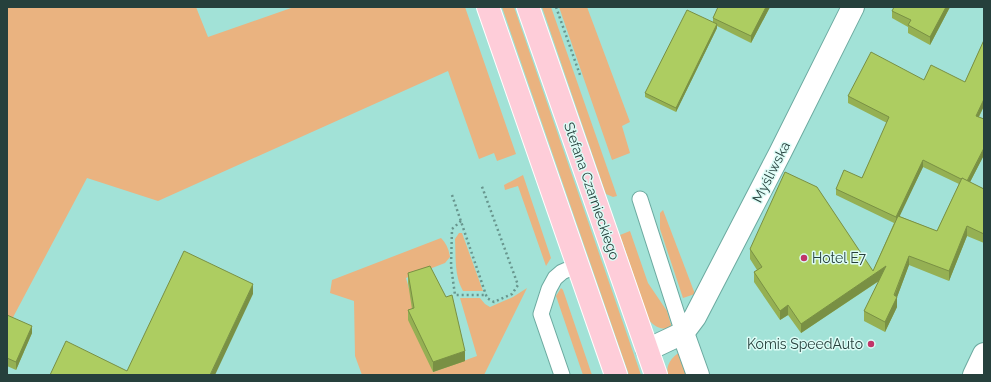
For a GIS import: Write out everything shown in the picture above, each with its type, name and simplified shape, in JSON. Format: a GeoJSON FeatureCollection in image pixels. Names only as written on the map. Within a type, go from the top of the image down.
{"type":"FeatureCollection","features":[{"type":"Feature","properties":{"kind":"main road"},"geometry":{"type":"LineString","coordinates":[[488,7],[616,375]]}},
{"type":"Feature","properties":{"kind":"main road","name":"Stefana Czarnieckiego"},"geometry":{"type":"LineString","coordinates":[[528,7],[656,375]]}},
{"type":"Feature","properties":{"kind":"street","name":"Myśliwska"},"geometry":{"type":"LineString","coordinates":[[683,333],[695,316],[770,174],[853,7]]}},
{"type":"Feature","properties":{"kind":"street"},"geometry":{"type":"LineString","coordinates":[[647,350],[683,333],[698,375]]}},
{"type":"Feature","properties":{"kind":"street"},"geometry":{"type":"LineString","coordinates":[[974,375],[984,354]]}},
{"type":"Feature","properties":{"kind":"lane"},"geometry":{"type":"LineString","coordinates":[[640,199],[683,333]]}},
{"type":"Feature","properties":{"kind":"lane"},"geometry":{"type":"LineString","coordinates":[[562,375],[541,314],[549,289],[555,278],[562,272],[578,265]]}},
{"type":"Feature","properties":{"kind":"path"},"geometry":{"type":"LineString","coordinates":[[556,7],[582,82]]}},
{"type":"Feature","properties":{"kind":"path"},"geometry":{"type":"LineString","coordinates":[[452,195],[487,295],[489,300],[494,302],[512,294],[518,285],[481,184]]}},
{"type":"Feature","properties":{"kind":"path"},"geometry":{"type":"LineString","coordinates":[[461,221],[452,229],[451,266],[455,295],[487,295]]}},
{"type":"Feature","properties":{"kind":"shaded area"},"geometry":{"type":"Polygon","coordinates":[[[7,7],[196,7],[208,37],[294,7],[465,7],[516,154],[497,161],[494,153],[479,159],[448,71],[158,201],[87,178],[10,323],[7,322],[7,7]]]}},
{"type":"Feature","properties":{"kind":"shaded area"},"geometry":{"type":"Polygon","coordinates":[[[502,7],[514,7],[641,375],[629,375],[502,7]]]}},
{"type":"Feature","properties":{"kind":"shaded area"},"geometry":{"type":"Polygon","coordinates":[[[542,7],[551,7],[617,196],[613,197],[606,194],[542,7]]]}},
{"type":"Feature","properties":{"kind":"shaded area"},"geometry":{"type":"Polygon","coordinates":[[[559,7],[587,7],[630,122],[622,126],[630,153],[612,160],[559,7]]]}},
{"type":"Feature","properties":{"kind":"shaded area"},"geometry":{"type":"Polygon","coordinates":[[[523,175],[551,258],[546,266],[518,186],[505,190],[504,185],[523,175]]]}},
{"type":"Feature","properties":{"kind":"shaded area"},"geometry":{"type":"Polygon","coordinates":[[[663,210],[695,294],[683,298],[660,229],[660,213],[663,210]]]}},
{"type":"Feature","properties":{"kind":"shaded area"},"geometry":{"type":"Polygon","coordinates":[[[630,231],[648,283],[667,311],[672,328],[659,328],[649,320],[620,235],[630,231]]]}},
{"type":"Feature","properties":{"kind":"shaded area"},"geometry":{"type":"Polygon","coordinates":[[[459,233],[462,233],[483,291],[463,291],[460,285],[456,266],[455,239],[459,233]]]}},
{"type":"Feature","properties":{"kind":"shaded area"},"geometry":{"type":"Polygon","coordinates":[[[441,238],[447,246],[450,257],[445,263],[406,278],[433,372],[477,356],[460,298],[480,298],[490,307],[513,297],[527,288],[484,375],[362,375],[355,356],[354,301],[330,293],[332,280],[441,238]]]}},
{"type":"Feature","properties":{"kind":"shaded area"},"geometry":{"type":"Polygon","coordinates":[[[561,288],[563,290],[592,375],[583,375],[556,296],[561,288]]]}},
{"type":"Feature","properties":{"kind":"shaded area"},"geometry":{"type":"Polygon","coordinates":[[[680,352],[688,375],[668,375],[668,365],[674,356],[680,352]]]}},
{"type":"Feature","properties":{"kind":"building"},"geometry":{"type":"Polygon","coordinates":[[[718,7],[766,7],[751,36],[713,18],[718,7]]]}},
{"type":"Feature","properties":{"kind":"building"},"geometry":{"type":"Polygon","coordinates":[[[894,7],[946,7],[930,37],[908,25],[911,20],[892,11],[894,7]]]}},
{"type":"Feature","properties":{"kind":"building"},"geometry":{"type":"Polygon","coordinates":[[[687,10],[717,24],[676,108],[645,93],[687,10]]]}},
{"type":"Feature","properties":{"kind":"building"},"geometry":{"type":"Polygon","coordinates":[[[984,40],[984,99],[976,116],[984,119],[984,148],[967,181],[923,160],[896,217],[836,189],[844,170],[862,178],[889,117],[848,96],[871,52],[924,80],[931,65],[965,82],[984,40]]]}},
{"type":"Feature","properties":{"kind":"building"},"geometry":{"type":"Polygon","coordinates":[[[785,172],[817,187],[873,271],[898,216],[937,231],[962,178],[984,189],[984,234],[967,226],[949,271],[909,256],[894,295],[897,297],[885,322],[864,311],[886,266],[801,324],[788,305],[780,311],[754,272],[762,267],[750,249],[785,172]]]}},
{"type":"Feature","properties":{"kind":"building"},"geometry":{"type":"Polygon","coordinates":[[[184,251],[253,284],[210,375],[50,375],[66,341],[127,371],[184,251]]]}},
{"type":"Feature","properties":{"kind":"building"},"geometry":{"type":"Polygon","coordinates":[[[430,266],[446,297],[452,295],[465,351],[433,362],[408,310],[414,308],[408,273],[430,266]]]}},
{"type":"Feature","properties":{"kind":"building"},"geometry":{"type":"Polygon","coordinates":[[[7,315],[32,326],[16,362],[7,358],[7,315]]]}},
{"type":"Feature","properties":{"kind":"place","name":"Hotel E7"},"geometry":{"type":"Point","coordinates":[804,258]}},
{"type":"Feature","properties":{"kind":"place","name":"Komis SpeedAuto"},"geometry":{"type":"Point","coordinates":[871,344]}}]}
